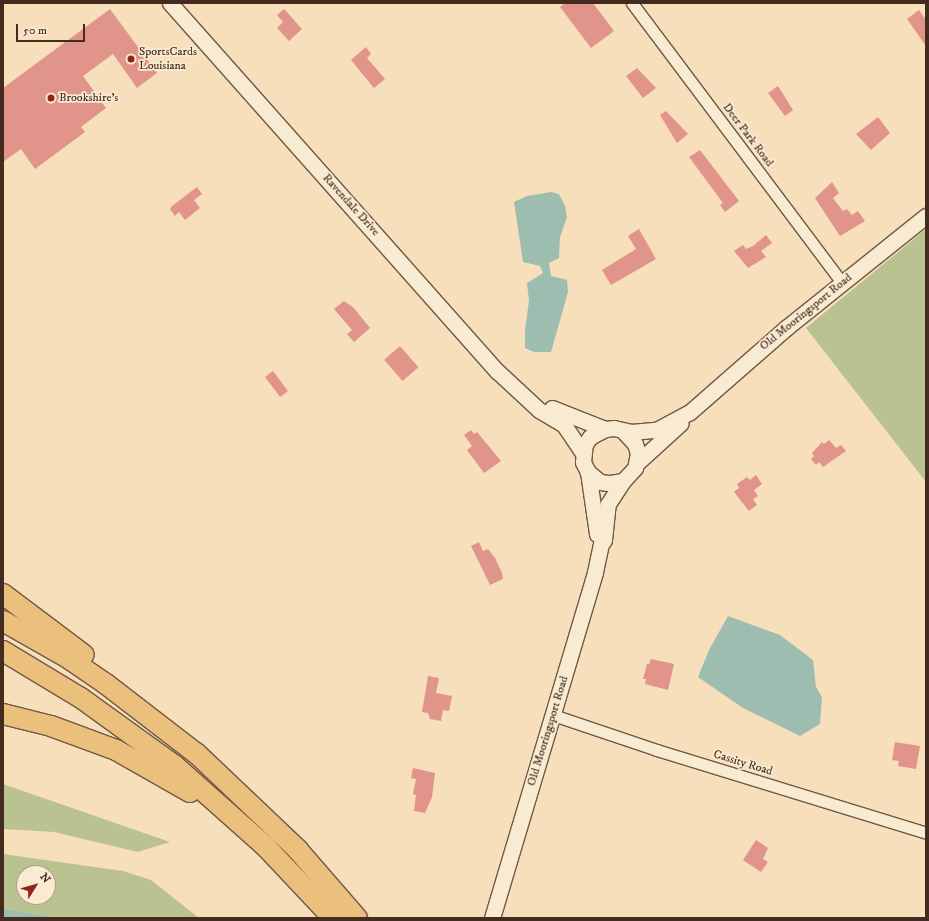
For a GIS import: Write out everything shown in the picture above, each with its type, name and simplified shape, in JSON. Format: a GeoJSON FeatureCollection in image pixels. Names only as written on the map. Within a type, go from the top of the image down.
{"type":"FeatureCollection","features":[{"type":"Feature","properties":{"kind":"highway"},"geometry":{"type":"LineString","coordinates":[[3,594],[100,668],[197,754],[298,850],[357,918]]}},
{"type":"Feature","properties":{"kind":"highway"},"geometry":{"type":"LineString","coordinates":[[3,621],[68,658],[100,679],[197,754]]}},
{"type":"Feature","properties":{"kind":"highway"},"geometry":{"type":"LineString","coordinates":[[3,651],[81,698],[174,765],[233,815],[300,882],[333,918]]}},
{"type":"Feature","properties":{"kind":"highway"},"geometry":{"type":"LineString","coordinates":[[3,714],[84,737],[138,761],[202,800],[300,882]]}},
{"type":"Feature","properties":{"kind":"main road","name":"Ravendale Drive"},"geometry":{"type":"LineString","coordinates":[[170,3],[496,371],[535,404],[539,410],[564,425],[583,453]]}},
{"type":"Feature","properties":{"kind":"main road","name":"Old Mooringsport Road"},"geometry":{"type":"LineString","coordinates":[[605,428],[623,431],[656,430],[690,412],[786,328],[926,216]]}},
{"type":"Feature","properties":{"kind":"main road","name":"Ravendale Drive"},"geometry":{"type":"LineString","coordinates":[[535,404],[542,403],[561,413],[605,428]]}},
{"type":"Feature","properties":{"kind":"main road","name":"Old Mooringsport Road"},"geometry":{"type":"LineString","coordinates":[[492,917],[554,715],[595,572],[601,544],[604,540],[608,504],[623,481],[632,473],[637,463],[688,418],[690,412]]}},
{"type":"Feature","properties":{"kind":"main road"},"geometry":{"type":"LineString","coordinates":[[583,453],[590,437],[605,428]]}},
{"type":"Feature","properties":{"kind":"main road"},"geometry":{"type":"LineString","coordinates":[[623,431],[636,444],[637,463]]}},
{"type":"Feature","properties":{"kind":"main road","name":"Old Mooringsport Road"},"geometry":{"type":"LineString","coordinates":[[583,453],[588,472],[597,537],[601,544]]}},
{"type":"Feature","properties":{"kind":"main road"},"geometry":{"type":"LineString","coordinates":[[588,472],[593,478],[608,484],[623,481]]}},
{"type":"Feature","properties":{"kind":"street","name":"Deer Park Road"},"geometry":{"type":"LineString","coordinates":[[632,3],[842,283]]}},
{"type":"Feature","properties":{"kind":"street","name":"Cassity Road"},"geometry":{"type":"LineString","coordinates":[[554,715],[657,750],[926,833]]}},
{"type":"Feature","properties":{"kind":"green space"},"geometry":{"type":"Polygon","coordinates":[[[926,229],[926,482],[806,328],[926,229]]]}},
{"type":"Feature","properties":{"kind":"green space"},"geometry":{"type":"Polygon","coordinates":[[[3,784],[170,842],[138,852],[54,832],[3,829],[3,784]]]}},
{"type":"Feature","properties":{"kind":"green space"},"geometry":{"type":"Polygon","coordinates":[[[3,854],[123,871],[151,880],[199,918],[57,918],[3,908],[3,854]]]}},
{"type":"Feature","properties":{"kind":"shaded area"},"geometry":{"type":"Polygon","coordinates":[[[551,192],[559,194],[565,206],[567,217],[560,237],[559,258],[549,263],[551,276],[567,280],[568,292],[551,352],[534,352],[525,348],[525,330],[529,301],[527,283],[543,273],[540,266],[523,262],[514,202],[527,196],[551,192]]]}},
{"type":"Feature","properties":{"kind":"shaded area"},"geometry":{"type":"Polygon","coordinates":[[[728,616],[780,635],[813,660],[816,687],[822,697],[820,724],[800,736],[743,708],[698,677],[709,650],[728,616]]]}},
{"type":"Feature","properties":{"kind":"shaded area"},"geometry":{"type":"Polygon","coordinates":[[[3,908],[57,918],[3,918],[3,908]]]}},
{"type":"Feature","properties":{"kind":"building"},"geometry":{"type":"Polygon","coordinates":[[[565,3],[593,3],[614,31],[591,48],[560,7],[565,3]]]}},
{"type":"Feature","properties":{"kind":"building","name":"Brookshire's"},"geometry":{"type":"Polygon","coordinates":[[[110,9],[157,73],[137,88],[113,54],[83,76],[106,108],[81,127],[85,132],[35,169],[21,149],[3,162],[3,88],[110,9]]]}},
{"type":"Feature","properties":{"kind":"building"},"geometry":{"type":"Polygon","coordinates":[[[284,9],[302,29],[289,41],[277,28],[283,22],[277,15],[284,9]]]}},
{"type":"Feature","properties":{"kind":"building"},"geometry":{"type":"Polygon","coordinates":[[[919,10],[926,20],[926,46],[907,19],[919,10]]]}},
{"type":"Feature","properties":{"kind":"building"},"geometry":{"type":"Polygon","coordinates":[[[366,47],[371,54],[367,58],[385,79],[374,88],[351,60],[366,47]]]}},
{"type":"Feature","properties":{"kind":"building"},"geometry":{"type":"Polygon","coordinates":[[[637,68],[656,88],[643,98],[626,76],[637,68]]]}},
{"type":"Feature","properties":{"kind":"building"},"geometry":{"type":"Polygon","coordinates":[[[778,86],[793,110],[785,116],[768,93],[778,86]]]}},
{"type":"Feature","properties":{"kind":"building"},"geometry":{"type":"Polygon","coordinates":[[[666,111],[688,134],[677,143],[660,115],[666,111]]]}},
{"type":"Feature","properties":{"kind":"building"},"geometry":{"type":"Polygon","coordinates":[[[878,117],[890,133],[871,150],[856,134],[878,117]]]}},
{"type":"Feature","properties":{"kind":"building"},"geometry":{"type":"Polygon","coordinates":[[[700,150],[739,201],[725,212],[720,205],[723,203],[689,157],[700,150]]]}},
{"type":"Feature","properties":{"kind":"building"},"geometry":{"type":"Polygon","coordinates":[[[832,182],[839,193],[833,198],[843,211],[847,209],[852,215],[858,211],[865,221],[840,236],[815,198],[832,182]]]}},
{"type":"Feature","properties":{"kind":"building"},"geometry":{"type":"Polygon","coordinates":[[[197,187],[202,194],[194,200],[200,208],[185,220],[179,212],[175,216],[170,209],[172,206],[197,187]]]}},
{"type":"Feature","properties":{"kind":"building"},"geometry":{"type":"Polygon","coordinates":[[[639,229],[656,259],[611,285],[602,270],[636,249],[628,236],[639,229]]]}},
{"type":"Feature","properties":{"kind":"building"},"geometry":{"type":"Polygon","coordinates":[[[766,235],[772,243],[761,251],[766,257],[748,268],[734,251],[743,245],[746,249],[753,246],[766,235]]]}},
{"type":"Feature","properties":{"kind":"building"},"geometry":{"type":"Polygon","coordinates":[[[344,301],[353,307],[370,328],[354,342],[347,334],[352,330],[334,309],[344,301]]]}},
{"type":"Feature","properties":{"kind":"building"},"geometry":{"type":"Polygon","coordinates":[[[400,346],[418,367],[403,381],[384,360],[400,346]]]}},
{"type":"Feature","properties":{"kind":"building"},"geometry":{"type":"Polygon","coordinates":[[[273,371],[288,391],[280,397],[265,377],[273,371]]]}},
{"type":"Feature","properties":{"kind":"building"},"geometry":{"type":"Polygon","coordinates":[[[471,430],[474,434],[477,432],[501,461],[484,473],[467,450],[472,446],[464,435],[471,430]]]}},
{"type":"Feature","properties":{"kind":"building"},"geometry":{"type":"Polygon","coordinates":[[[829,440],[836,448],[841,445],[846,451],[823,467],[819,462],[816,465],[811,459],[814,456],[812,453],[822,442],[824,444],[829,440]]]}},
{"type":"Feature","properties":{"kind":"building"},"geometry":{"type":"Polygon","coordinates":[[[756,475],[762,484],[754,490],[758,496],[753,499],[757,505],[749,511],[734,492],[739,488],[737,484],[747,477],[750,480],[756,475]]]}},
{"type":"Feature","properties":{"kind":"building"},"geometry":{"type":"Polygon","coordinates":[[[479,542],[483,551],[488,549],[495,558],[502,573],[503,579],[490,585],[471,546],[479,542]]]}},
{"type":"Feature","properties":{"kind":"building"},"geometry":{"type":"Polygon","coordinates":[[[651,659],[674,664],[668,690],[645,684],[646,679],[643,679],[647,664],[649,664],[651,659]]]}},
{"type":"Feature","properties":{"kind":"building"},"geometry":{"type":"Polygon","coordinates":[[[428,676],[439,678],[436,693],[452,696],[449,711],[443,710],[441,721],[430,719],[428,713],[422,712],[428,676]]]}},
{"type":"Feature","properties":{"kind":"building"},"geometry":{"type":"Polygon","coordinates":[[[895,742],[920,746],[916,769],[898,766],[899,761],[892,760],[895,742]]]}},
{"type":"Feature","properties":{"kind":"building"},"geometry":{"type":"Polygon","coordinates":[[[413,768],[435,773],[432,797],[425,813],[414,811],[416,795],[413,794],[416,779],[411,778],[413,768]]]}},
{"type":"Feature","properties":{"kind":"building"},"geometry":{"type":"Polygon","coordinates":[[[756,840],[768,848],[763,859],[768,862],[761,872],[743,860],[756,840]]]}},
{"type":"Feature","properties":{"kind":"place","name":"SportsCards Louisiana"},"geometry":{"type":"Point","coordinates":[131,59]}},
{"type":"Feature","properties":{"kind":"place","name":"Brookshire's"},"geometry":{"type":"Point","coordinates":[51,98]}}]}
